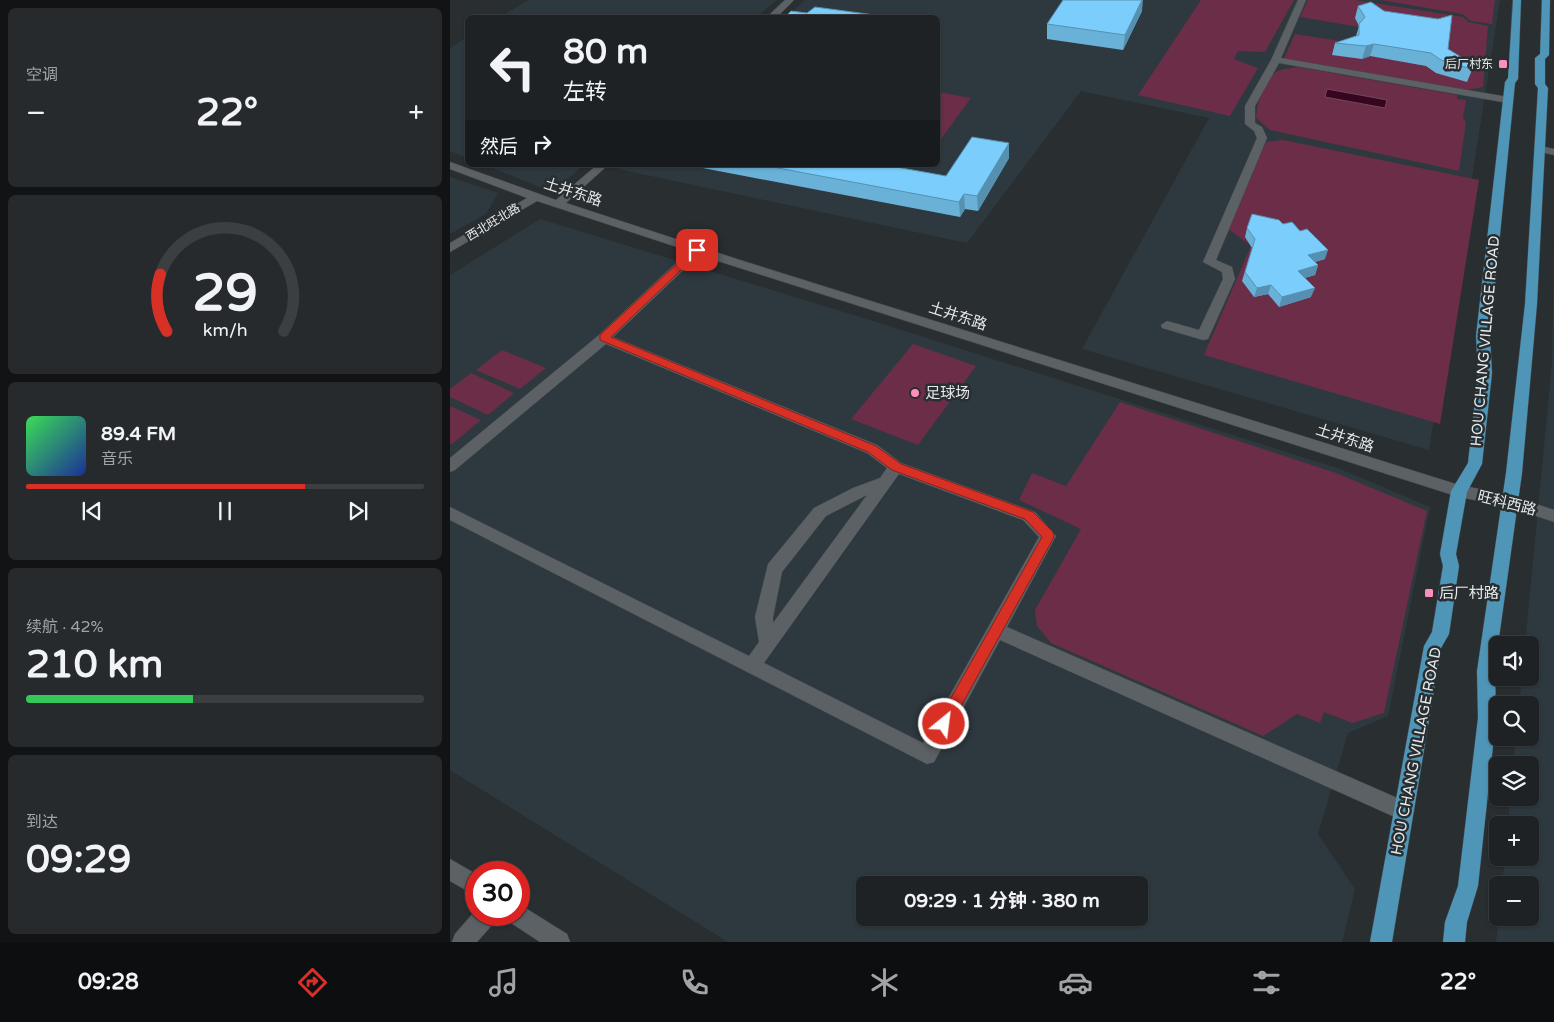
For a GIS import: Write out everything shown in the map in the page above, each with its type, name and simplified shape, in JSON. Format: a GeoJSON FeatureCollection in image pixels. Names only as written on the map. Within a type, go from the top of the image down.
{"type":"FeatureCollection","features":[{"type":"Feature","properties":{"kind":"main road","name":"HOU CHANG VILLAGE ROAD"},"geometry":{"type":"LineString","coordinates":[[1381,942],[1433,646],[1440,634],[1451,566],[1448,554],[1459,491],[1475,464],[1485,374],[1483,336],[1510,82],[1513,79],[1514,72],[1517,0]]}},
{"type":"Feature","properties":{"kind":"main road"},"geometry":{"type":"LineString","coordinates":[[1454,942],[1456,922],[1468,886],[1487,718],[1486,671],[1510,501],[1547,151],[1543,88],[1540,84],[1540,58],[1544,55],[1546,0]]}},
{"type":"Feature","properties":{"kind":"street"},"geometry":{"type":"LineString","coordinates":[[773,15],[790,0]]}},
{"type":"Feature","properties":{"kind":"street"},"geometry":{"type":"LineString","coordinates":[[1167,325],[1203,336],[1229,279],[1228,270],[1209,262],[1262,138],[1258,129],[1250,124],[1250,106],[1276,60],[1302,0]]}},
{"type":"Feature","properties":{"kind":"street"},"geometry":{"type":"LineString","coordinates":[[1276,60],[1508,100]]}},
{"type":"Feature","properties":{"kind":"street","name":"土井东路"},"geometry":{"type":"LineString","coordinates":[[450,165],[536,197],[697,250],[1459,491]]}},
{"type":"Feature","properties":{"kind":"street"},"geometry":{"type":"LineString","coordinates":[[558,204],[601,167]]}},
{"type":"Feature","properties":{"kind":"street","name":"西北旺北路"},"geometry":{"type":"LineString","coordinates":[[450,248],[536,197]]}},
{"type":"Feature","properties":{"kind":"street"},"geometry":{"type":"LineString","coordinates":[[450,466],[604,338],[697,250]]}},
{"type":"Feature","properties":{"kind":"street"},"geometry":{"type":"LineString","coordinates":[[450,513],[753,665],[927,755],[1048,536],[1029,516],[896,467],[872,449],[604,338]]}},
{"type":"Feature","properties":{"kind":"street"},"geometry":{"type":"LineString","coordinates":[[753,665],[896,467]]}},
{"type":"Feature","properties":{"kind":"street"},"geometry":{"type":"LineString","coordinates":[[768,644],[764,617],[774,569],[820,512],[858,492],[885,482]]}},
{"type":"Feature","properties":{"kind":"street","name":"旺科西路"},"geometry":{"type":"LineString","coordinates":[[1459,491],[1510,501],[1554,516]]}},
{"type":"Feature","properties":{"kind":"street"},"geometry":{"type":"LineString","coordinates":[[996,630],[1404,811]]}},
{"type":"Feature","properties":{"kind":"street"},"geometry":{"type":"LineString","coordinates":[[450,869],[465,879]]}},
{"type":"Feature","properties":{"kind":"street"},"geometry":{"type":"LineString","coordinates":[[530,922],[559,942]]}},
{"type":"Feature","properties":{"kind":"street"},"geometry":{"type":"LineString","coordinates":[[463,942],[477,926]]}},
{"type":"Feature","properties":{"kind":"shaded area"},"geometry":{"type":"Polygon","coordinates":[[[529,0],[777,0],[758,15],[503,15],[529,0]]]}},
{"type":"Feature","properties":{"kind":"shaded area"},"geometry":{"type":"Polygon","coordinates":[[[805,0],[1500,0],[1429,450],[1082,349],[1209,118],[1081,91],[967,243],[618,169],[620,167],[940,167],[940,15],[788,15],[805,0]]]}},
{"type":"Feature","properties":{"kind":"shaded area"},"geometry":{"type":"Polygon","coordinates":[[[1201,0],[1294,0],[1265,52],[1238,51],[1234,59],[1258,68],[1230,116],[1138,95],[1201,0]]]}},
{"type":"Feature","properties":{"kind":"shaded area"},"geometry":{"type":"Polygon","coordinates":[[[1308,0],[1355,0],[1463,17],[1468,22],[1488,26],[1483,87],[1465,90],[1284,59],[1295,34],[1353,43],[1359,27],[1300,17],[1308,0]]]}},
{"type":"Feature","properties":{"kind":"shaded area"},"geometry":{"type":"Polygon","coordinates":[[[1381,0],[1495,0],[1492,24],[1471,21],[1462,14],[1381,0]]]}},
{"type":"Feature","properties":{"kind":"shaded area"},"geometry":{"type":"Polygon","coordinates":[[[465,38],[465,157],[450,151],[450,48],[465,38]]]}},
{"type":"Feature","properties":{"kind":"shaded area"},"geometry":{"type":"Polygon","coordinates":[[[1297,67],[1457,95],[1457,99],[1466,100],[1463,118],[1466,122],[1459,171],[1270,130],[1256,118],[1265,85],[1278,71],[1297,67]]]}},
{"type":"Feature","properties":{"kind":"shaded area"},"geometry":{"type":"Polygon","coordinates":[[[1327,89],[1387,100],[1385,108],[1325,97],[1327,89]]]}},
{"type":"Feature","properties":{"kind":"shaded area"},"geometry":{"type":"Polygon","coordinates":[[[940,92],[971,98],[940,140],[940,92]]]}},
{"type":"Feature","properties":{"kind":"shaded area"},"geometry":{"type":"Polygon","coordinates":[[[1283,140],[1479,180],[1440,424],[1204,355],[1251,246],[1227,228],[1266,142],[1283,140]]]}},
{"type":"Feature","properties":{"kind":"shaded area"},"geometry":{"type":"Polygon","coordinates":[[[490,167],[582,167],[552,192],[490,167]]]}},
{"type":"Feature","properties":{"kind":"shaded area"},"geometry":{"type":"Polygon","coordinates":[[[450,177],[498,193],[486,214],[450,234],[450,177]]]}},
{"type":"Feature","properties":{"kind":"shaded area"},"geometry":{"type":"Polygon","coordinates":[[[540,219],[867,319],[1340,469],[1430,507],[1388,716],[1348,733],[1318,834],[1355,889],[1342,942],[728,942],[450,770],[450,275],[540,219]]]}},
{"type":"Feature","properties":{"kind":"shaded area"},"geometry":{"type":"Polygon","coordinates":[[[1554,245],[1554,942],[1496,942],[1498,926],[1539,926],[1539,876],[1503,876],[1504,866],[1539,866],[1539,816],[1509,816],[1509,806],[1539,806],[1539,756],[1514,756],[1515,746],[1539,746],[1539,696],[1520,696],[1521,686],[1539,686],[1539,636],[1526,636],[1552,363],[1554,245]]]}},
{"type":"Feature","properties":{"kind":"shaded area","name":"足球场"},"geometry":{"type":"Polygon","coordinates":[[[913,344],[976,366],[918,445],[851,419],[913,344]]]}},
{"type":"Feature","properties":{"kind":"shaded area"},"geometry":{"type":"Polygon","coordinates":[[[502,350],[546,368],[520,389],[476,370],[502,350]]]}},
{"type":"Feature","properties":{"kind":"shaded area"},"geometry":{"type":"Polygon","coordinates":[[[471,373],[514,393],[488,415],[450,397],[450,389],[471,373]]]}},
{"type":"Feature","properties":{"kind":"shaded area"},"geometry":{"type":"Polygon","coordinates":[[[1120,402],[1336,473],[1427,511],[1384,713],[1352,723],[1324,712],[1320,723],[1297,714],[1263,736],[1051,643],[1037,626],[1035,610],[1081,529],[1019,500],[1032,473],[1066,486],[1120,402]]]}},
{"type":"Feature","properties":{"kind":"shaded area"},"geometry":{"type":"Polygon","coordinates":[[[450,406],[481,420],[452,444],[450,443],[450,406]]]}},
{"type":"Feature","properties":{"kind":"building"},"geometry":{"type":"Polygon","coordinates":[[[1063,0],[1142,0],[1125,35],[1047,24],[1063,0]]]}},
{"type":"Feature","properties":{"kind":"building"},"geometry":{"type":"Polygon","coordinates":[[[1371,2],[1384,11],[1438,19],[1452,15],[1448,49],[1474,65],[1472,69],[1441,60],[1431,53],[1374,44],[1366,46],[1335,43],[1359,35],[1359,24],[1365,17],[1358,6],[1371,2]]]}},
{"type":"Feature","properties":{"kind":"building"},"geometry":{"type":"Polygon","coordinates":[[[815,7],[875,15],[787,15],[791,11],[807,13],[815,7]]]}},
{"type":"Feature","properties":{"kind":"building"},"geometry":{"type":"Polygon","coordinates":[[[972,137],[1009,143],[977,196],[964,194],[959,202],[773,167],[896,167],[946,176],[972,137]]]}},
{"type":"Feature","properties":{"kind":"building"},"geometry":{"type":"Polygon","coordinates":[[[1252,214],[1279,220],[1283,224],[1292,222],[1300,231],[1307,229],[1328,250],[1308,255],[1318,265],[1298,271],[1315,288],[1282,297],[1271,285],[1257,288],[1245,272],[1255,239],[1247,228],[1252,214]]]}},
{"type":"Feature","properties":{"kind":"place","name":"后厂村东"},"geometry":{"type":"Point","coordinates":[1503,64]}},
{"type":"Feature","properties":{"kind":"place","name":"足球场"},"geometry":{"type":"Point","coordinates":[915,393]}},
{"type":"Feature","properties":{"kind":"place","name":"后厂村路"},"geometry":{"type":"Point","coordinates":[1429,593]}},
{"type":"Feature","properties":{"kind":"route"},"geometry":{"type":"LineString","coordinates":[[697,250],[604,338],[778,408],[872,449],[896,467],[1029,516],[1048,536],[944,724]]}}]}
